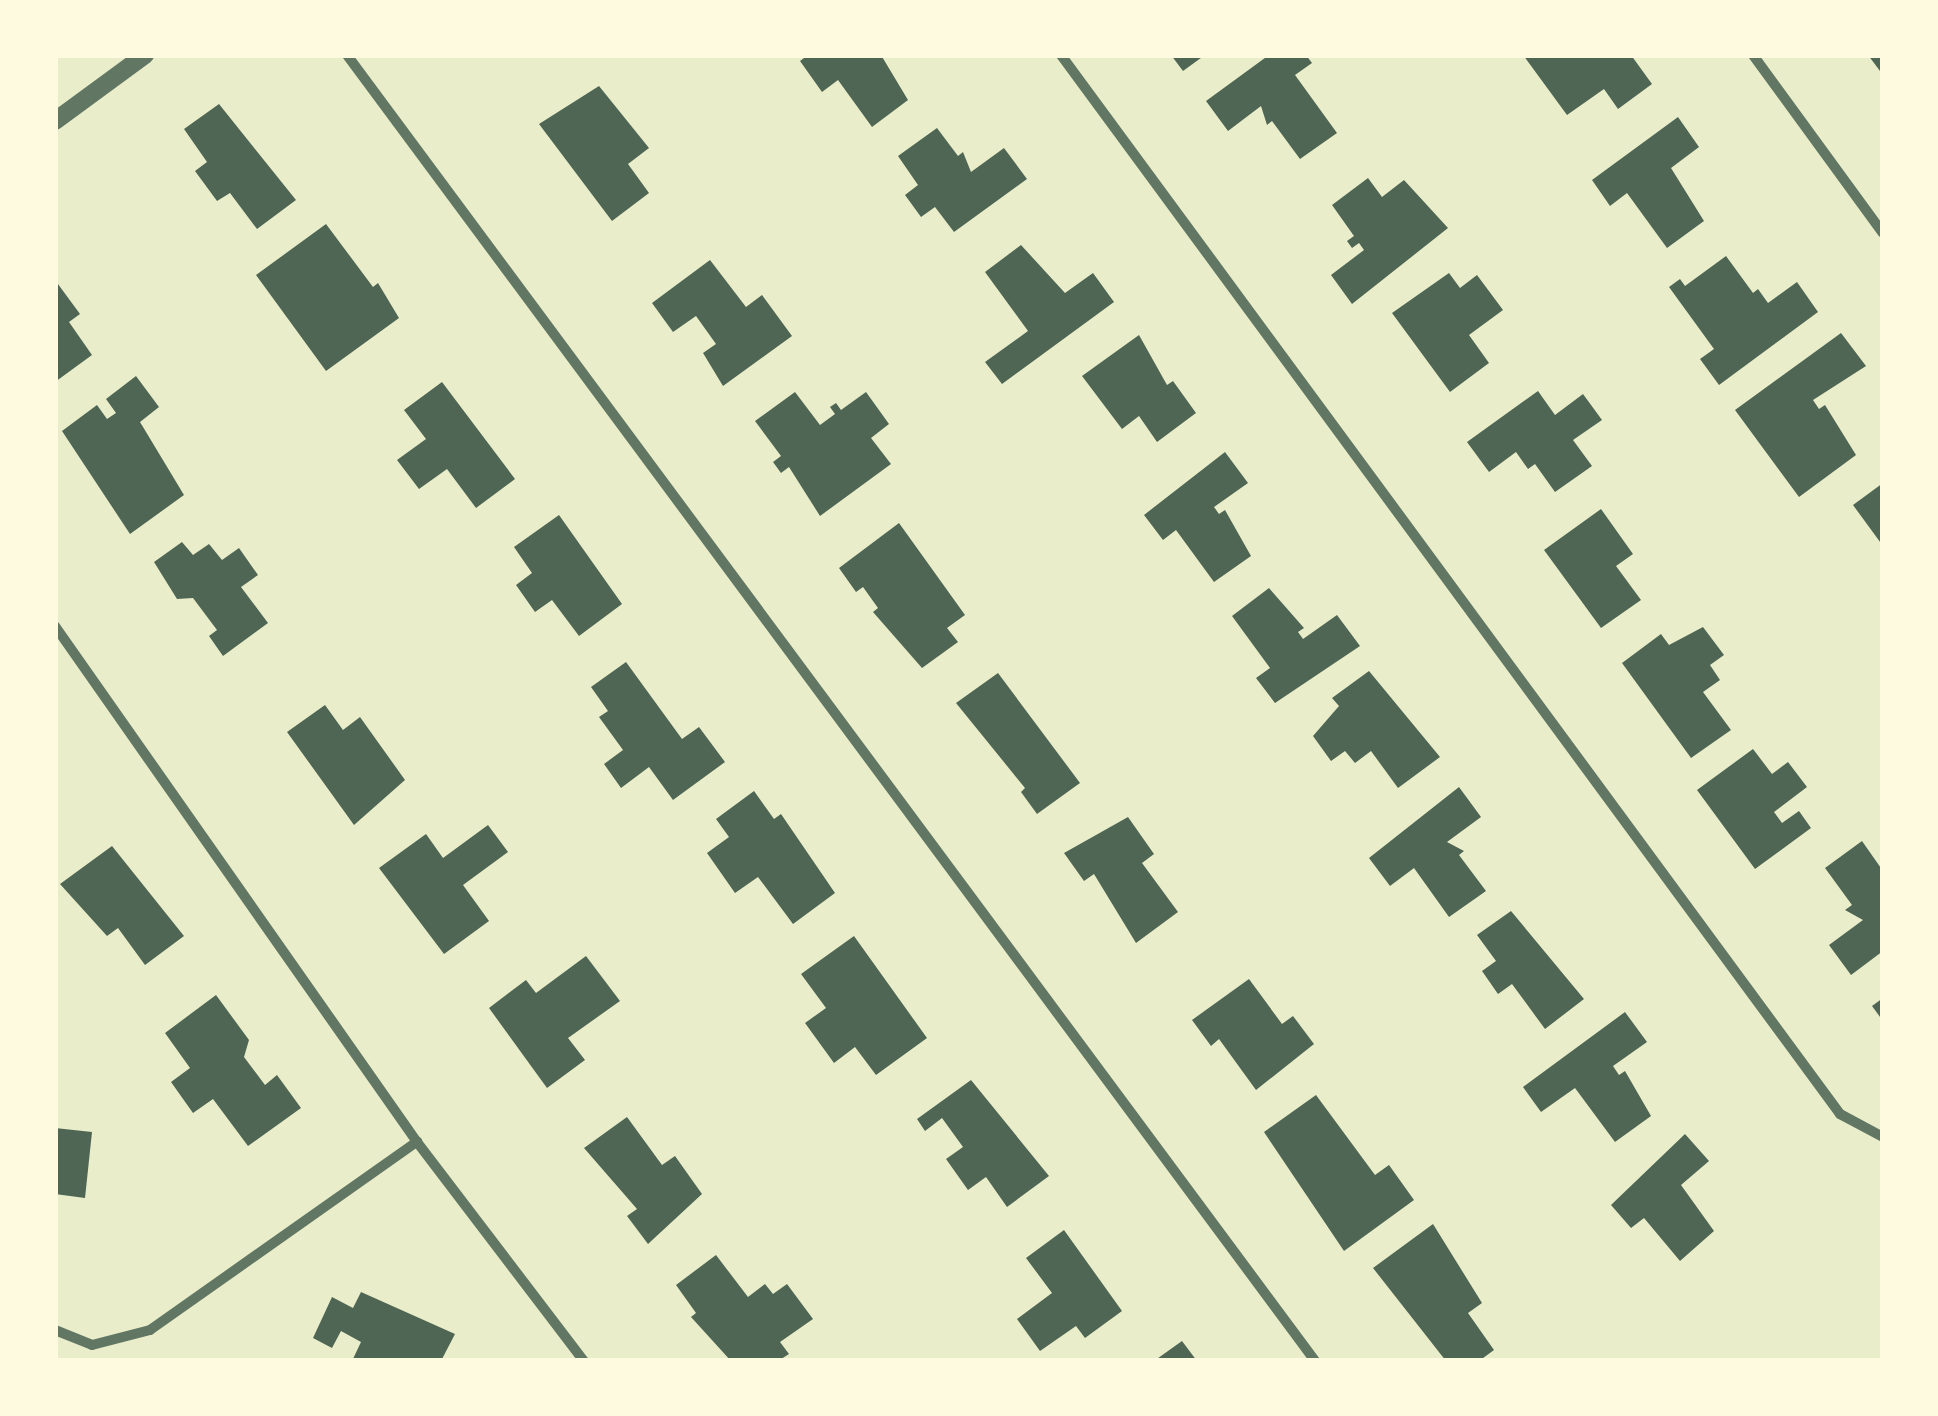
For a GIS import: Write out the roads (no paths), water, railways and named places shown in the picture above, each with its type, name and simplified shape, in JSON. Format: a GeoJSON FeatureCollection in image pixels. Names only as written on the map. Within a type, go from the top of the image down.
{"type":"FeatureCollection","features":[{"type":"Feature","properties":{"kind":"street"},"geometry":{"type":"LineString","coordinates":[[55,120],[145,55]]}},
{"type":"Feature","properties":{"kind":"street"},"geometry":{"type":"LineString","coordinates":[[347,55],[1315,1361]]}},
{"type":"Feature","properties":{"kind":"street"},"geometry":{"type":"LineString","coordinates":[[1061,55],[1840,1114],[1883,1137]]}},
{"type":"Feature","properties":{"kind":"street"},"geometry":{"type":"LineString","coordinates":[[1752,55],[1883,233]]}},
{"type":"Feature","properties":{"kind":"street"},"geometry":{"type":"LineString","coordinates":[[55,626],[417,1142],[584,1361]]}},
{"type":"Feature","properties":{"kind":"street"},"geometry":{"type":"LineString","coordinates":[[55,1330],[92,1345],[150,1330],[417,1142]]}}]}
